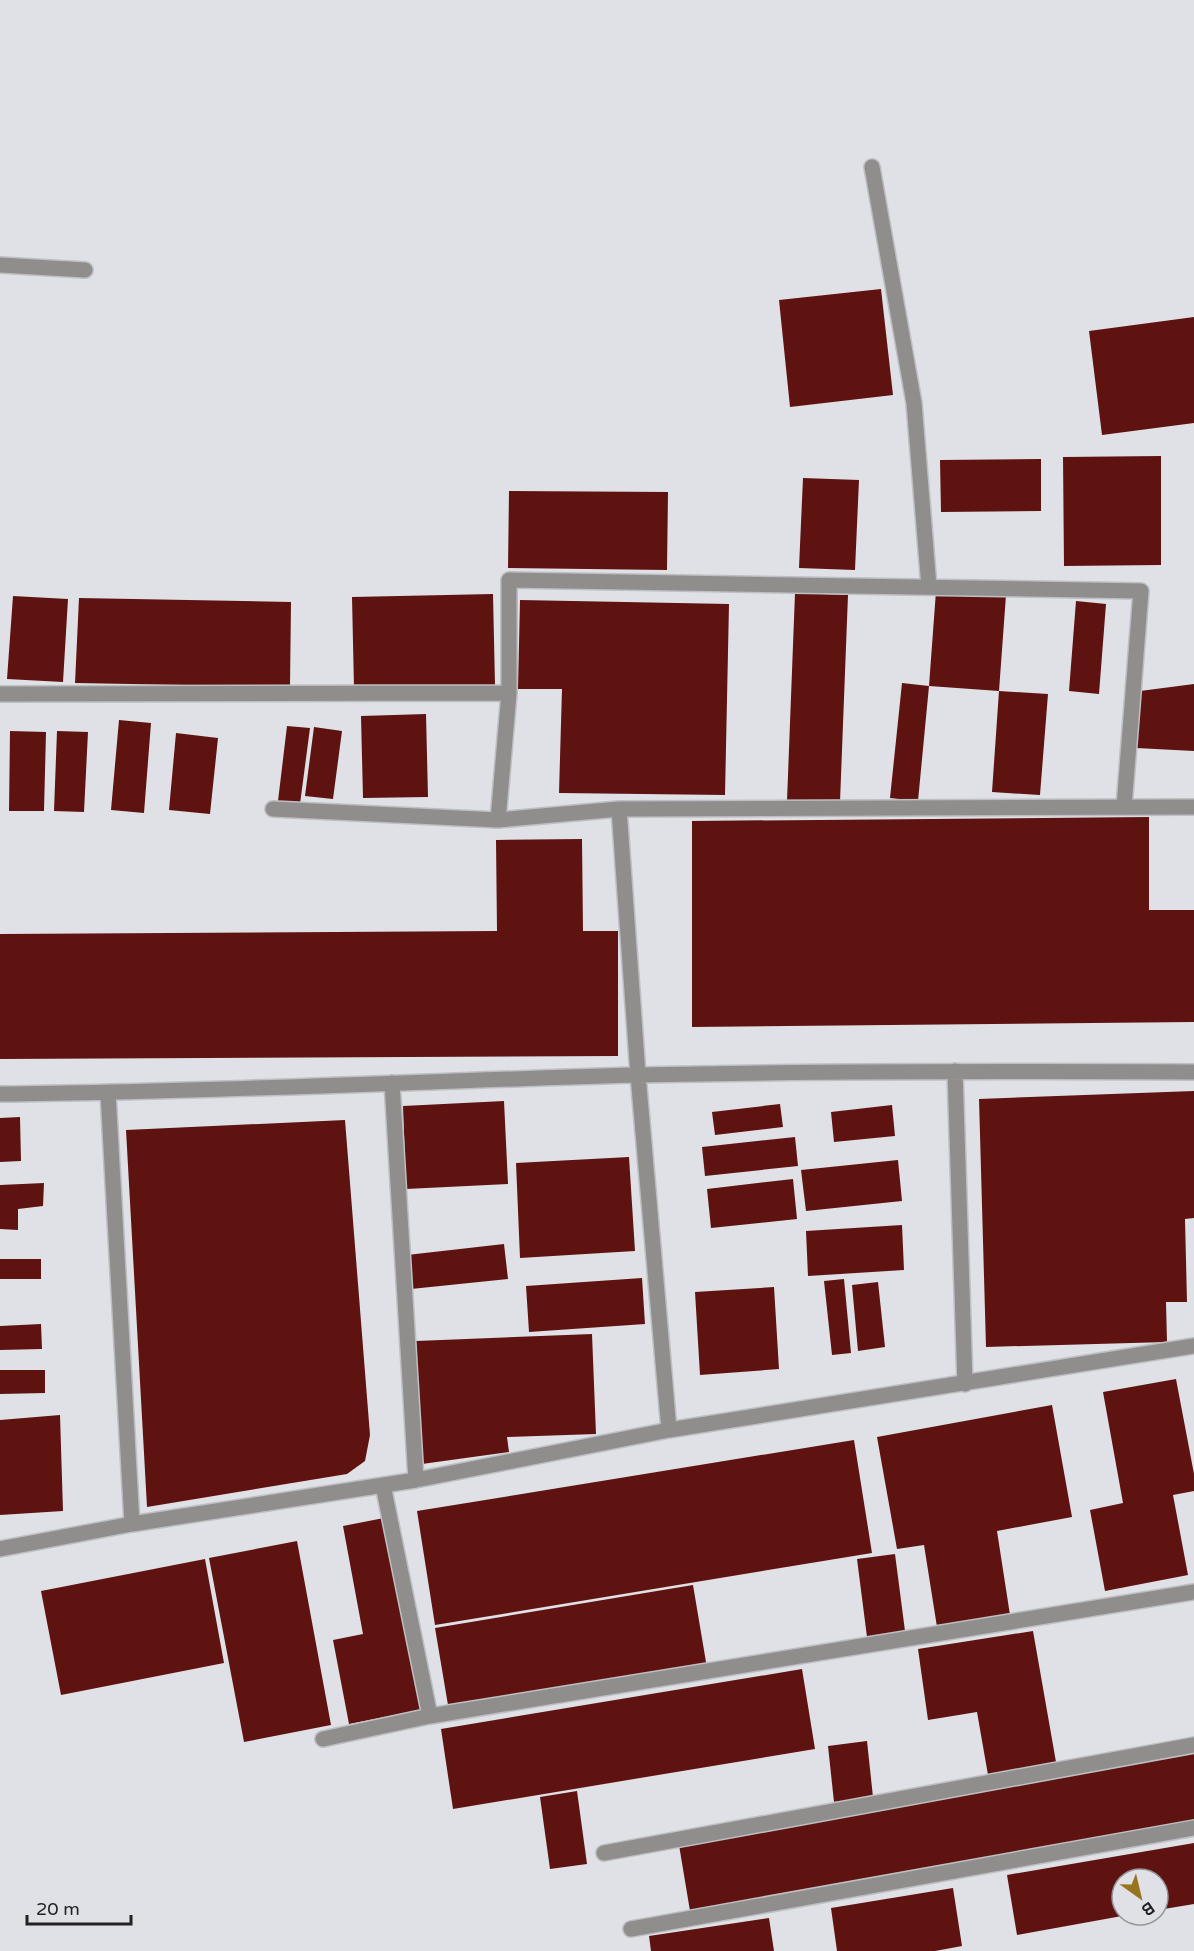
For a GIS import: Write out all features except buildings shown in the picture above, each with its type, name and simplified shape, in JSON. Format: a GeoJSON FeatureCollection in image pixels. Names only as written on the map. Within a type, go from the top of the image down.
{"type":"FeatureCollection","features":[{"type":"Feature","properties":{"kind":"street"},"geometry":{"type":"LineString","coordinates":[[872,167],[914,403],[929,587]]}},
{"type":"Feature","properties":{"kind":"street"},"geometry":{"type":"LineString","coordinates":[[0,265],[86,270]]}},
{"type":"Feature","properties":{"kind":"street"},"geometry":{"type":"LineString","coordinates":[[498,820],[509,693],[509,580],[1141,591],[1124,807]]}},
{"type":"Feature","properties":{"kind":"street"},"geometry":{"type":"LineString","coordinates":[[0,694],[509,693]]}},
{"type":"Feature","properties":{"kind":"street"},"geometry":{"type":"LineString","coordinates":[[273,809],[498,820],[619,809],[1194,807]]}},
{"type":"Feature","properties":{"kind":"street"},"geometry":{"type":"LineString","coordinates":[[619,809],[638,1075],[669,1430]]}},
{"type":"Feature","properties":{"kind":"street"},"geometry":{"type":"LineString","coordinates":[[955,1071],[965,1384]]}},
{"type":"Feature","properties":{"kind":"street"},"geometry":{"type":"LineString","coordinates":[[0,1094],[108,1093],[638,1075],[955,1071],[1194,1072]]}},
{"type":"Feature","properties":{"kind":"street"},"geometry":{"type":"LineString","coordinates":[[392,1083],[416,1480]]}},
{"type":"Feature","properties":{"kind":"street"},"geometry":{"type":"LineString","coordinates":[[108,1093],[132,1524]]}},
{"type":"Feature","properties":{"kind":"street"},"geometry":{"type":"LineString","coordinates":[[0,1549],[132,1524],[416,1480],[669,1430],[1194,1346]]}},
{"type":"Feature","properties":{"kind":"street"},"geometry":{"type":"LineString","coordinates":[[383,1485],[430,1716]]}},
{"type":"Feature","properties":{"kind":"street"},"geometry":{"type":"LineString","coordinates":[[323,1739],[430,1716],[1194,1592]]}},
{"type":"Feature","properties":{"kind":"street"},"geometry":{"type":"LineString","coordinates":[[604,1853],[1194,1745]]}},
{"type":"Feature","properties":{"kind":"street"},"geometry":{"type":"LineString","coordinates":[[631,1929],[1194,1828]]}}]}
